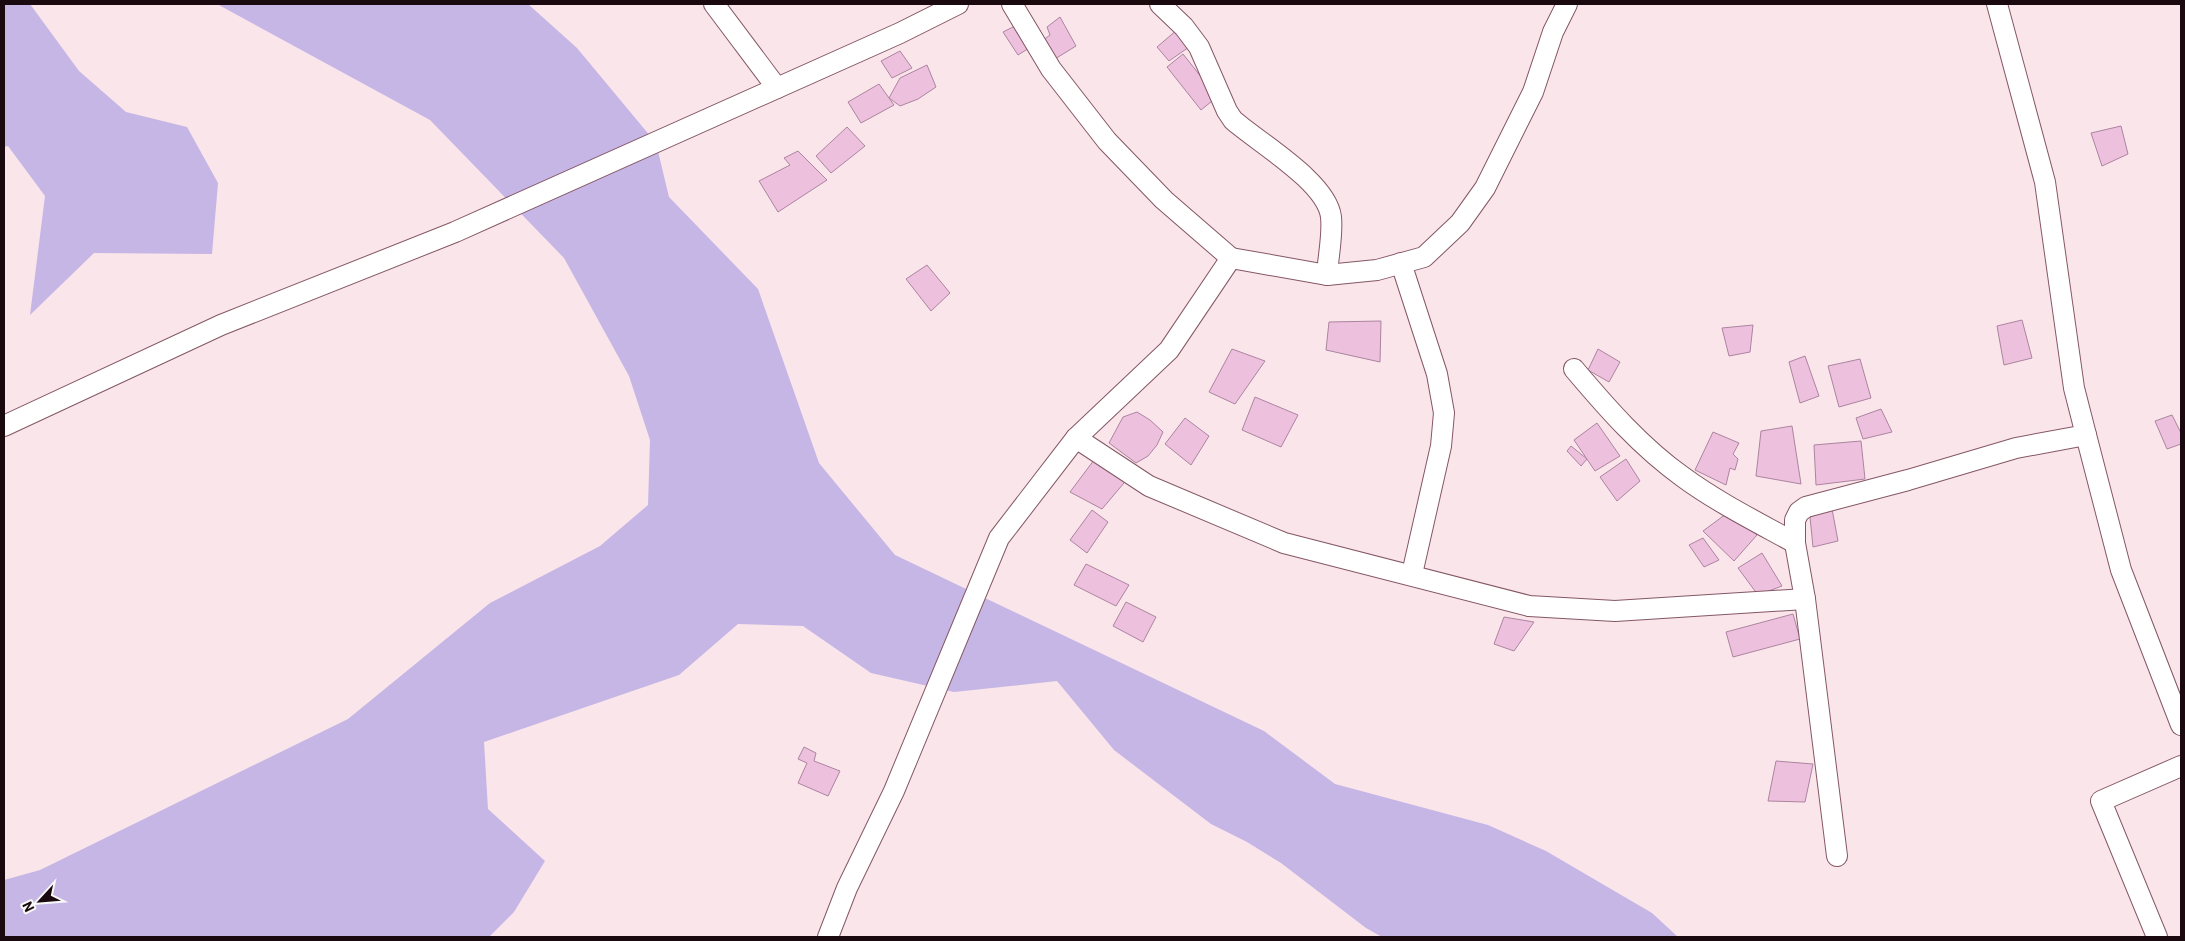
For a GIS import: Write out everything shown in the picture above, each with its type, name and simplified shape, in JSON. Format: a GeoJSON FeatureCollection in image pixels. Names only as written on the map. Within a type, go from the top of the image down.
{"type":"FeatureCollection","features":[{"type":"Feature","properties":{"kind":"street"},"geometry":{"type":"LineString","coordinates":[[714,4],[777,88]]}},
{"type":"Feature","properties":{"kind":"street"},"geometry":{"type":"LineString","coordinates":[[4,426],[221,325],[455,232],[900,33],[958,4]]}},
{"type":"Feature","properties":{"kind":"street"},"geometry":{"type":"LineString","coordinates":[[1012,4],[1051,69],[1107,141],[1164,200],[1231,258],[1327,275],[1377,270],[1424,256],[1460,223],[1485,188],[1533,92],[1553,32],[1567,4]]}},
{"type":"Feature","properties":{"kind":"street"},"geometry":{"type":"LineString","coordinates":[[1160,4],[1199,47],[1227,111],[1233,120],[1316,188],[1326,204],[1331,216],[1327,275]]}},
{"type":"Feature","properties":{"kind":"street"},"geometry":{"type":"LineString","coordinates":[[1997,4],[2045,182],[2074,388],[2121,570],[2181,725]]}},
{"type":"Feature","properties":{"kind":"street"},"geometry":{"type":"LineString","coordinates":[[828,937],[847,888],[894,790],[999,538],[1076,438],[1169,350],[1231,258]]}},
{"type":"Feature","properties":{"kind":"street"},"geometry":{"type":"LineString","coordinates":[[1401,263],[1437,374],[1444,413],[1441,446],[1412,574]]}},
{"type":"Feature","properties":{"kind":"street"},"geometry":{"type":"LineString","coordinates":[[1574,369],[1613,414],[1639,440],[1683,477],[1795,543]]}},
{"type":"Feature","properties":{"kind":"street"},"geometry":{"type":"LineString","coordinates":[[1837,856],[1805,599],[1795,543],[1796,520],[1799,512],[1806,507],[1908,480],[2016,448],[2086,435]]}},
{"type":"Feature","properties":{"kind":"street"},"geometry":{"type":"LineString","coordinates":[[1076,438],[1149,486],[1284,543],[1412,574],[1529,606],[1615,611],[1805,599]]}},
{"type":"Feature","properties":{"kind":"street"},"geometry":{"type":"LineString","coordinates":[[2157,937],[2101,802],[2181,766]]}},
{"type":"Feature","properties":{"kind":"shaded area"},"geometry":{"type":"Polygon","coordinates":[[[4,4],[30,4],[79,71],[126,112],[187,127],[218,183],[212,254],[94,253],[30,315],[45,196],[8,146],[4,147],[4,4]]]}},
{"type":"Feature","properties":{"kind":"shaded area"},"geometry":{"type":"Polygon","coordinates":[[[217,4],[528,4],[577,48],[656,143],[669,197],[758,289],[819,463],[895,555],[1264,731],[1335,784],[1488,825],[1546,851],[1652,913],[1678,937],[1382,937],[1366,928],[1281,863],[1247,842],[1211,824],[1114,750],[1057,681],[954,692],[871,673],[803,626],[738,624],[679,675],[484,742],[488,809],[545,861],[514,912],[489,937],[4,937],[4,880],[40,870],[348,719],[490,603],[600,546],[648,505],[650,440],[629,376],[564,258],[430,120],[217,4]]]}},
{"type":"Feature","properties":{"kind":"building"},"geometry":{"type":"Polygon","coordinates":[[[1060,17],[1076,46],[1050,62],[1038,44],[1050,35],[1047,27],[1060,17]]]}},
{"type":"Feature","properties":{"kind":"building"},"geometry":{"type":"Polygon","coordinates":[[[1021,23],[1034,45],[1018,55],[1003,32],[1021,23]]]}},
{"type":"Feature","properties":{"kind":"building"},"geometry":{"type":"Polygon","coordinates":[[[1178,29],[1192,45],[1169,61],[1157,47],[1178,29]]]}},
{"type":"Feature","properties":{"kind":"building"},"geometry":{"type":"Polygon","coordinates":[[[900,51],[912,68],[892,78],[881,61],[900,51]]]}},
{"type":"Feature","properties":{"kind":"building"},"geometry":{"type":"Polygon","coordinates":[[[1183,54],[1217,97],[1201,110],[1167,67],[1183,54]]]}},
{"type":"Feature","properties":{"kind":"building"},"geometry":{"type":"Polygon","coordinates":[[[927,65],[936,87],[918,99],[900,106],[889,98],[900,78],[927,65]]]}},
{"type":"Feature","properties":{"kind":"building"},"geometry":{"type":"Polygon","coordinates":[[[879,84],[894,105],[861,123],[848,102],[879,84]]]}},
{"type":"Feature","properties":{"kind":"building"},"geometry":{"type":"Polygon","coordinates":[[[2121,126],[2128,154],[2102,166],[2091,133],[2121,126]]]}},
{"type":"Feature","properties":{"kind":"building"},"geometry":{"type":"Polygon","coordinates":[[[847,127],[865,146],[831,173],[816,156],[847,127]]]}},
{"type":"Feature","properties":{"kind":"building"},"geometry":{"type":"Polygon","coordinates":[[[798,151],[827,180],[778,212],[759,181],[790,165],[784,158],[798,151]]]}},
{"type":"Feature","properties":{"kind":"building"},"geometry":{"type":"Polygon","coordinates":[[[927,265],[950,293],[931,311],[906,279],[927,265]]]}},
{"type":"Feature","properties":{"kind":"building"},"geometry":{"type":"Polygon","coordinates":[[[2022,320],[2032,358],[2004,365],[1997,326],[2022,320]]]}},
{"type":"Feature","properties":{"kind":"building"},"geometry":{"type":"Polygon","coordinates":[[[1381,321],[1380,362],[1326,350],[1329,322],[1381,321]]]}},
{"type":"Feature","properties":{"kind":"building"},"geometry":{"type":"Polygon","coordinates":[[[1753,325],[1750,352],[1729,356],[1722,328],[1753,325]]]}},
{"type":"Feature","properties":{"kind":"building"},"geometry":{"type":"Polygon","coordinates":[[[1232,349],[1265,361],[1235,404],[1209,392],[1232,349]]]}},
{"type":"Feature","properties":{"kind":"building"},"geometry":{"type":"Polygon","coordinates":[[[1598,349],[1620,362],[1609,382],[1588,370],[1598,349]]]}},
{"type":"Feature","properties":{"kind":"building"},"geometry":{"type":"Polygon","coordinates":[[[1805,356],[1819,396],[1800,403],[1789,362],[1805,356]]]}},
{"type":"Feature","properties":{"kind":"building"},"geometry":{"type":"Polygon","coordinates":[[[1860,359],[1871,398],[1839,407],[1828,366],[1860,359]]]}},
{"type":"Feature","properties":{"kind":"building"},"geometry":{"type":"Polygon","coordinates":[[[1255,397],[1298,415],[1281,447],[1242,430],[1255,397]]]}},
{"type":"Feature","properties":{"kind":"building"},"geometry":{"type":"Polygon","coordinates":[[[1881,409],[1892,432],[1863,439],[1856,418],[1881,409]]]}},
{"type":"Feature","properties":{"kind":"building"},"geometry":{"type":"Polygon","coordinates":[[[1137,412],[1150,420],[1163,432],[1157,445],[1148,456],[1136,463],[1109,443],[1123,417],[1137,412]]]}},
{"type":"Feature","properties":{"kind":"building"},"geometry":{"type":"Polygon","coordinates":[[[2172,415],[2181,433],[2181,444],[2167,449],[2155,421],[2172,415]]]}},
{"type":"Feature","properties":{"kind":"building"},"geometry":{"type":"Polygon","coordinates":[[[1185,418],[1209,436],[1191,465],[1165,444],[1185,418]]]}},
{"type":"Feature","properties":{"kind":"building"},"geometry":{"type":"Polygon","coordinates":[[[1597,423],[1620,456],[1595,471],[1574,440],[1597,423]]]}},
{"type":"Feature","properties":{"kind":"building"},"geometry":{"type":"Polygon","coordinates":[[[1792,426],[1801,484],[1756,476],[1761,431],[1792,426]]]}},
{"type":"Feature","properties":{"kind":"building"},"geometry":{"type":"Polygon","coordinates":[[[1713,432],[1739,443],[1733,454],[1738,459],[1735,470],[1730,468],[1726,485],[1695,470],[1713,432]]]}},
{"type":"Feature","properties":{"kind":"building"},"geometry":{"type":"Polygon","coordinates":[[[1861,441],[1865,479],[1816,485],[1814,445],[1861,441]]]}},
{"type":"Feature","properties":{"kind":"building"},"geometry":{"type":"Polygon","coordinates":[[[1571,446],[1587,459],[1581,466],[1567,451],[1571,446]]]}},
{"type":"Feature","properties":{"kind":"building"},"geometry":{"type":"Polygon","coordinates":[[[1097,456],[1129,477],[1102,509],[1070,492],[1097,456]]]}},
{"type":"Feature","properties":{"kind":"building"},"geometry":{"type":"Polygon","coordinates":[[[1626,459],[1640,481],[1617,501],[1600,477],[1626,459]]]}},
{"type":"Feature","properties":{"kind":"building"},"geometry":{"type":"Polygon","coordinates":[[[1832,509],[1838,541],[1813,547],[1810,517],[1832,509]]]}},
{"type":"Feature","properties":{"kind":"building"},"geometry":{"type":"Polygon","coordinates":[[[1092,510],[1108,522],[1087,553],[1070,540],[1092,510]]]}},
{"type":"Feature","properties":{"kind":"building"},"geometry":{"type":"Polygon","coordinates":[[[1730,511],[1757,535],[1734,561],[1703,531],[1730,511]]]}},
{"type":"Feature","properties":{"kind":"building"},"geometry":{"type":"Polygon","coordinates":[[[1703,538],[1719,560],[1704,567],[1689,545],[1703,538]]]}},
{"type":"Feature","properties":{"kind":"building"},"geometry":{"type":"Polygon","coordinates":[[[1762,553],[1782,586],[1758,595],[1738,568],[1762,553]]]}},
{"type":"Feature","properties":{"kind":"building"},"geometry":{"type":"Polygon","coordinates":[[[1086,564],[1129,585],[1116,606],[1074,585],[1086,564]]]}},
{"type":"Feature","properties":{"kind":"building"},"geometry":{"type":"Polygon","coordinates":[[[1126,602],[1156,617],[1143,642],[1113,626],[1126,602]]]}},
{"type":"Feature","properties":{"kind":"building"},"geometry":{"type":"Polygon","coordinates":[[[1793,614],[1800,639],[1733,657],[1726,632],[1793,614]]]}},
{"type":"Feature","properties":{"kind":"building"},"geometry":{"type":"Polygon","coordinates":[[[1504,617],[1534,622],[1514,651],[1494,644],[1504,617]]]}},
{"type":"Feature","properties":{"kind":"building"},"geometry":{"type":"Polygon","coordinates":[[[804,747],[816,753],[814,761],[840,771],[828,796],[798,783],[807,763],[798,759],[804,747]]]}},
{"type":"Feature","properties":{"kind":"building"},"geometry":{"type":"Polygon","coordinates":[[[1776,761],[1813,764],[1805,802],[1768,801],[1776,761]]]}}]}
